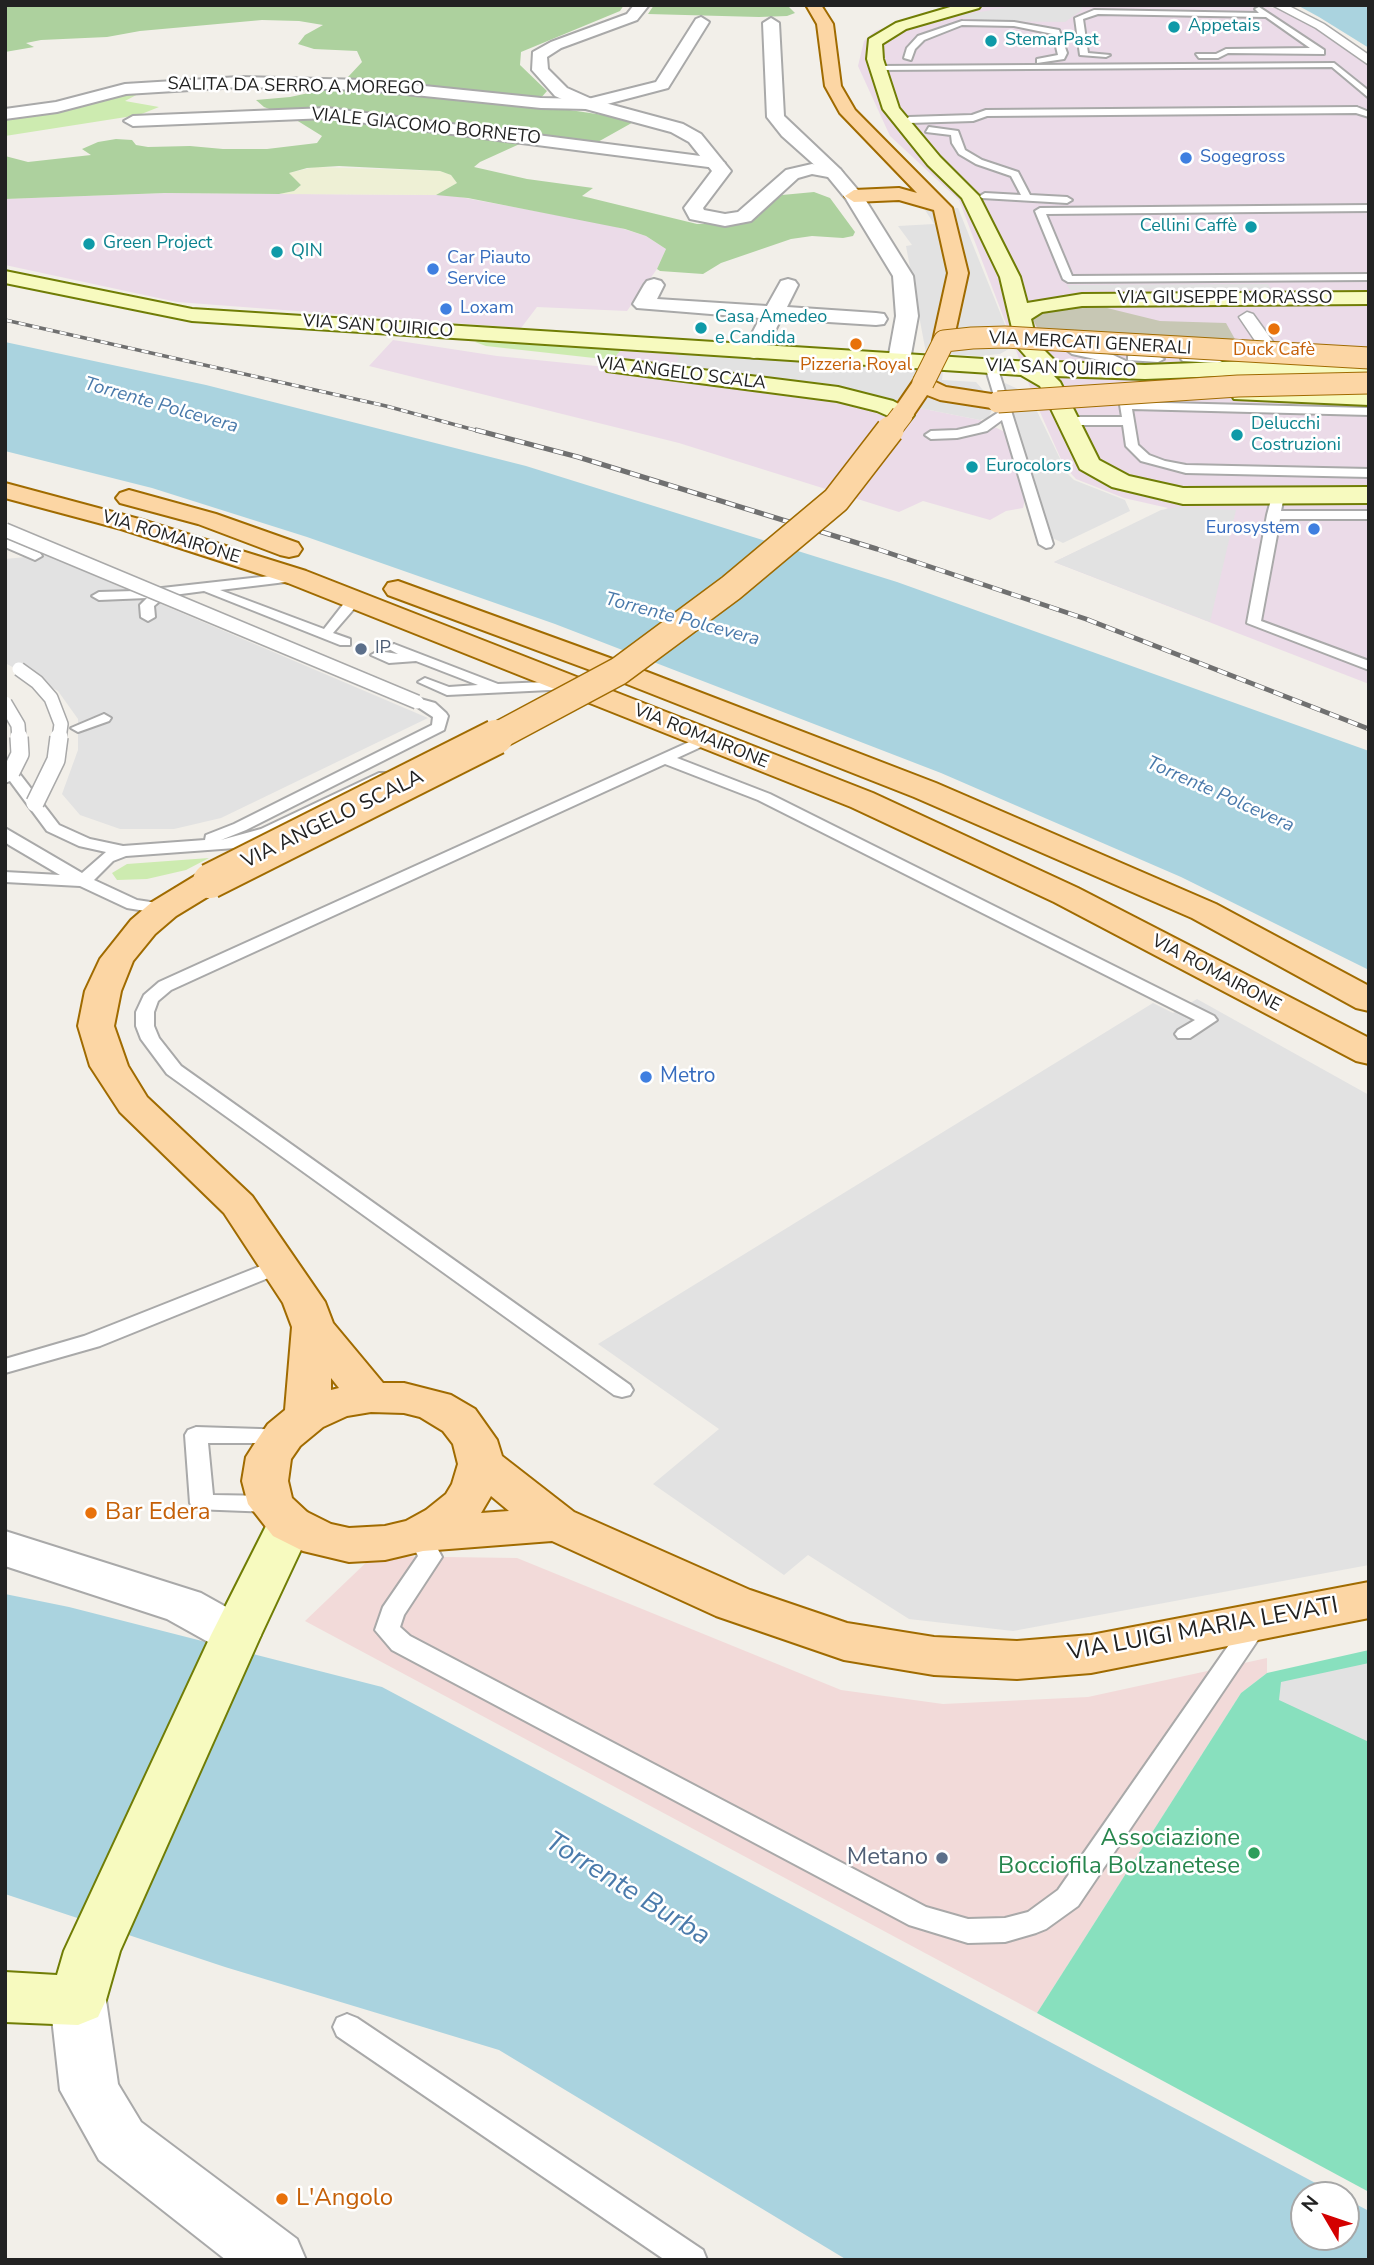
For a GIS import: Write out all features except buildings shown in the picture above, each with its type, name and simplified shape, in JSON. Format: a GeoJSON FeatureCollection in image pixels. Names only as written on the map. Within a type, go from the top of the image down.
{"type":"FeatureCollection","features":[{"type":"Feature","properties":{"kind":"main road"},"geometry":{"type":"LineString","coordinates":[[813,5],[824,24],[833,86],[848,113],[940,206],[958,273],[944,341]]}},
{"type":"Feature","properties":{"kind":"main road"},"geometry":{"type":"LineString","coordinates":[[974,5],[901,26],[874,42],[877,63],[891,109],[934,161],[970,196],[1010,276],[1027,345],[1051,369]]}},
{"type":"Feature","properties":{"kind":"main road"},"geometry":{"type":"LineString","coordinates":[[899,194],[919,183]]}},
{"type":"Feature","properties":{"kind":"main road"},"geometry":{"type":"LineString","coordinates":[[854,196],[899,194],[940,206]]}},
{"type":"Feature","properties":{"kind":"main road","name":"VIA GIUSEPPE MORASSO"},"geometry":{"type":"LineString","coordinates":[[1006,267],[1037,293],[1082,300]]}},
{"type":"Feature","properties":{"kind":"main road","name":"VIA SAN QUIRICO"},"geometry":{"type":"LineString","coordinates":[[5,277],[192,315],[1018,368],[1051,369],[1124,364],[1369,370]]}},
{"type":"Feature","properties":{"kind":"main road","name":"VIA GIUSEPPE MORASSO"},"geometry":{"type":"LineString","coordinates":[[1019,318],[1036,307],[1082,300],[1369,298]]}},
{"type":"Feature","properties":{"kind":"main road","name":"VIA ANGELO SCALA"},"geometry":{"type":"LineString","coordinates":[[418,329],[458,345],[492,351],[838,394],[884,406],[902,415]]}},
{"type":"Feature","properties":{"kind":"main road","name":"VIA MERCATI GENERALI"},"geometry":{"type":"LineString","coordinates":[[944,341],[1005,337],[1369,358]]}},
{"type":"Feature","properties":{"kind":"main road","name":"VIA ANGELO SCALA"},"geometry":{"type":"LineString","coordinates":[[371,1396],[313,1327],[304,1302],[238,1205],[132,1104],[109,1066],[96,1026],[103,991],[117,960],[143,927],[164,909],[210,881],[431,772],[619,671],[731,588],[836,500],[902,415],[923,383],[944,341]]}},
{"type":"Feature","properties":{"kind":"main road"},"geometry":{"type":"LineString","coordinates":[[1018,368],[1048,382],[1089,464],[1121,482],[1183,496],[1275,506],[1335,495],[1369,495]]}},
{"type":"Feature","properties":{"kind":"main road"},"geometry":{"type":"LineString","coordinates":[[923,383],[940,393],[998,408]]}},
{"type":"Feature","properties":{"kind":"main road"},"geometry":{"type":"LineString","coordinates":[[902,415],[940,405],[998,408],[1238,386],[1369,383]]}},
{"type":"Feature","properties":{"kind":"main road"},"geometry":{"type":"LineString","coordinates":[[1181,391],[1369,398]]}},
{"type":"Feature","properties":{"kind":"main road"},"geometry":{"type":"LineString","coordinates":[[5,467],[207,519],[619,671],[925,790],[1191,905],[1369,1000]]}},
{"type":"Feature","properties":{"kind":"main road","name":"VIA ROMAIRONE"},"geometry":{"type":"LineString","coordinates":[[5,490],[130,524],[297,578],[862,800],[1066,895],[1369,1053]]}},
{"type":"Feature","properties":{"kind":"main road","name":"VIA ANGELO SCALA"},"geometry":{"type":"LineString","coordinates":[[296,1425],[313,1327]]}},
{"type":"Feature","properties":{"kind":"main road"},"geometry":{"type":"LineString","coordinates":[[371,1396],[404,1398],[435,1406],[459,1420],[475,1440],[481,1464],[475,1485],[462,1506],[443,1522],[419,1535],[385,1544],[349,1545],[320,1539],[281,1514],[265,1481],[269,1457],[296,1425],[337,1403],[371,1396]]}},
{"type":"Feature","properties":{"kind":"main road","name":"VIA LUIGI MARIA LEVATI"},"geometry":{"type":"LineString","coordinates":[[481,1464],[557,1524],[733,1603],[845,1642],[934,1656],[1017,1660],[1091,1654],[1369,1600]]}},
{"type":"Feature","properties":{"kind":"main road"},"geometry":{"type":"LineString","coordinates":[[5,1997],[85,1976],[236,1635],[281,1514]]}},
{"type":"Feature","properties":{"kind":"main road","name":"VIA LUIGI MARIA LEVATI"},"geometry":{"type":"LineString","coordinates":[[419,1535],[557,1524]]}},
{"type":"Feature","properties":{"kind":"street"},"geometry":{"type":"LineString","coordinates":[[642,5],[632,17],[556,45],[539,55],[540,69],[561,92],[588,104],[677,128],[695,138],[722,171],[693,208],[697,215],[733,220],[744,217],[792,174],[812,169],[834,173]]}},
{"type":"Feature","properties":{"kind":"street"},"geometry":{"type":"LineString","coordinates":[[1278,5],[1320,26],[1369,61]]}},
{"type":"Feature","properties":{"kind":"street"},"geometry":{"type":"LineString","coordinates":[[588,104],[662,85],[701,22]]}},
{"type":"Feature","properties":{"kind":"street"},"geometry":{"type":"LineString","coordinates":[[771,23],[776,117],[854,196],[903,276],[907,316],[899,360]]}},
{"type":"Feature","properties":{"kind":"street","name":"SALITA DA SERRO A MOREGO"},"geometry":{"type":"LineString","coordinates":[[5,114],[57,107],[125,89],[239,82],[366,85],[541,103],[588,104]]}},
{"type":"Feature","properties":{"kind":"street","name":"VIALE GIACOMO BORNETO"},"geometry":{"type":"LineString","coordinates":[[133,121],[327,113],[716,163]]}},
{"type":"Feature","properties":{"kind":"street"},"geometry":{"type":"LineString","coordinates":[[654,285],[643,304],[876,319]]}},
{"type":"Feature","properties":{"kind":"street"},"geometry":{"type":"LineString","coordinates":[[754,351],[788,285]]}},
{"type":"Feature","properties":{"kind":"street"},"geometry":{"type":"LineString","coordinates":[[1247,317],[1268,347]]}},
{"type":"Feature","properties":{"kind":"street"},"geometry":{"type":"LineString","coordinates":[[5,1548],[184,1606],[236,1635]]}},
{"type":"Feature","properties":{"kind":"street"},"geometry":{"type":"LineString","coordinates":[[85,1976],[89,2090],[120,2141],[275,2260]]}},
{"type":"Feature","properties":{"kind":"lane"},"geometry":{"type":"LineString","coordinates":[[1250,5],[1269,15],[1318,50],[1369,96]]}},
{"type":"Feature","properties":{"kind":"lane"},"geometry":{"type":"LineString","coordinates":[[1110,55],[1084,55],[1079,18],[1097,12],[1269,15]]}},
{"type":"Feature","properties":{"kind":"lane"},"geometry":{"type":"LineString","coordinates":[[877,63],[908,58],[944,62],[1038,61],[1061,57],[1063,53],[1056,32],[1047,29],[1014,24],[962,23],[921,38],[911,48],[908,58]]}},
{"type":"Feature","properties":{"kind":"lane"},"geometry":{"type":"LineString","coordinates":[[1188,56],[1218,56],[1226,51],[1318,50]]}},
{"type":"Feature","properties":{"kind":"lane"},"geometry":{"type":"LineString","coordinates":[[877,63],[1334,65]]}},
{"type":"Feature","properties":{"kind":"lane"},"geometry":{"type":"LineString","coordinates":[[909,120],[961,119],[986,113],[1357,110],[1369,115]]}},
{"type":"Feature","properties":{"kind":"lane"},"geometry":{"type":"LineString","coordinates":[[917,130],[955,133],[956,143],[962,152],[979,162],[1016,174],[1026,197]]}},
{"type":"Feature","properties":{"kind":"lane"},"geometry":{"type":"LineString","coordinates":[[985,196],[1098,203],[1369,200]]}},
{"type":"Feature","properties":{"kind":"lane"},"geometry":{"type":"LineString","coordinates":[[1369,208],[1040,211],[1068,279],[1369,277]]}},
{"type":"Feature","properties":{"kind":"lane"},"geometry":{"type":"LineString","coordinates":[[1186,357],[1221,365],[1219,346],[1223,345],[1344,347]]}},
{"type":"Feature","properties":{"kind":"lane"},"geometry":{"type":"LineString","coordinates":[[1066,346],[1076,352],[1109,357],[1124,364],[1144,354],[1157,357]]}},
{"type":"Feature","properties":{"kind":"lane"},"geometry":{"type":"LineString","coordinates":[[991,366],[998,408],[1046,544]]}},
{"type":"Feature","properties":{"kind":"lane"},"geometry":{"type":"LineString","coordinates":[[1369,412],[1126,405],[1132,446],[1145,458],[1162,464],[1186,468],[1318,474],[1369,473]]}},
{"type":"Feature","properties":{"kind":"lane"},"geometry":{"type":"LineString","coordinates":[[931,435],[957,434],[983,428],[998,408]]}},
{"type":"Feature","properties":{"kind":"lane"},"geometry":{"type":"LineString","coordinates":[[1068,421],[1127,421]]}},
{"type":"Feature","properties":{"kind":"lane"},"geometry":{"type":"LineString","coordinates":[[1318,474],[1335,495]]}},
{"type":"Feature","properties":{"kind":"lane"},"geometry":{"type":"LineString","coordinates":[[1369,516],[1275,506],[1254,623],[1369,666]]}},
{"type":"Feature","properties":{"kind":"lane"},"geometry":{"type":"LineString","coordinates":[[5,530],[430,706],[441,716],[439,727],[427,735],[240,827],[192,845]]}},
{"type":"Feature","properties":{"kind":"lane"},"geometry":{"type":"LineString","coordinates":[[5,542],[35,556]]}},
{"type":"Feature","properties":{"kind":"lane"},"geometry":{"type":"LineString","coordinates":[[99,596],[135,595],[297,578]]}},
{"type":"Feature","properties":{"kind":"lane"},"geometry":{"type":"LineString","coordinates":[[200,588],[229,596],[345,642]]}},
{"type":"Feature","properties":{"kind":"lane"},"geometry":{"type":"LineString","coordinates":[[148,617],[147,605],[163,591]]}},
{"type":"Feature","properties":{"kind":"lane"},"geometry":{"type":"LineString","coordinates":[[331,629],[354,600]]}},
{"type":"Feature","properties":{"kind":"lane"},"geometry":{"type":"LineString","coordinates":[[282,619],[361,635]]}},
{"type":"Feature","properties":{"kind":"lane"},"geometry":{"type":"LineString","coordinates":[[282,619],[328,649]]}},
{"type":"Feature","properties":{"kind":"lane"},"geometry":{"type":"LineString","coordinates":[[394,648],[498,688]]}},
{"type":"Feature","properties":{"kind":"lane"},"geometry":{"type":"LineString","coordinates":[[378,655],[389,659],[420,658]]}},
{"type":"Feature","properties":{"kind":"lane"},"geometry":{"type":"LineString","coordinates":[[361,663],[394,669]]}},
{"type":"Feature","properties":{"kind":"lane"},"geometry":{"type":"LineString","coordinates":[[19,669],[37,682],[51,698],[61,724],[56,760],[35,803]]}},
{"type":"Feature","properties":{"kind":"lane"},"geometry":{"type":"LineString","coordinates":[[425,682],[447,691],[570,685]]}},
{"type":"Feature","properties":{"kind":"lane"},"geometry":{"type":"LineString","coordinates":[[5,703],[18,725],[20,754],[8,775],[35,803],[53,828],[85,843],[122,851],[229,845],[267,832],[382,776],[431,772]]}},
{"type":"Feature","properties":{"kind":"lane"},"geometry":{"type":"LineString","coordinates":[[78,728],[104,718]]}},
{"type":"Feature","properties":{"kind":"lane"},"geometry":{"type":"LineString","coordinates":[[622,1390],[174,1070],[150,1040],[145,1026],[145,1012],[150,999],[165,985],[709,738]]}},
{"type":"Feature","properties":{"kind":"lane"},"geometry":{"type":"LineString","coordinates":[[666,759],[764,797],[1209,1020],[1184,1034]]}},
{"type":"Feature","properties":{"kind":"lane"},"geometry":{"type":"LineString","coordinates":[[5,833],[56,868]]}},
{"type":"Feature","properties":{"kind":"lane"},"geometry":{"type":"LineString","coordinates":[[5,850],[56,868],[133,904],[164,909]]}},
{"type":"Feature","properties":{"kind":"lane"},"geometry":{"type":"LineString","coordinates":[[5,877],[83,881],[107,859],[122,851]]}},
{"type":"Feature","properties":{"kind":"lane"},"geometry":{"type":"LineString","coordinates":[[5,1366],[92,1341],[281,1265]]}},
{"type":"Feature","properties":{"kind":"lane"},"geometry":{"type":"LineString","coordinates":[[281,1514],[202,1503],[196,1435],[296,1425]]}},
{"type":"Feature","properties":{"kind":"lane"},"geometry":{"type":"LineString","coordinates":[[419,1535],[430,1557],[392,1613],[387,1630],[401,1643],[919,1917],[968,1931],[1005,1930],[1036,1922],[1068,1898],[1258,1621]]}},
{"type":"Feature","properties":{"kind":"lane"},"geometry":{"type":"LineString","coordinates":[[347,2027],[692,2260]]}},
{"type":"Feature","properties":{"kind":"shaded area"},"geometry":{"type":"Polygon","coordinates":[[[952,5],[1257,5],[1280,9],[1312,26],[1369,66],[1369,684],[1054,562],[1168,508],[1124,498],[1076,479],[1064,466],[1036,403],[959,200],[890,136],[858,66],[864,41],[875,31],[952,5]]]}},
{"type":"Feature","properties":{"kind":"shaded area"},"geometry":{"type":"Polygon","coordinates":[[[1014,6],[1081,6],[1082,10],[1065,22],[985,21],[958,16],[1014,6]]]}},
{"type":"Feature","properties":{"kind":"shaded area"},"geometry":{"type":"Polygon","coordinates":[[[315,167],[440,171],[451,175],[457,183],[436,195],[279,194],[294,191],[301,185],[288,173],[315,167]]]}},
{"type":"Feature","properties":{"kind":"shaded area"},"geometry":{"type":"Polygon","coordinates":[[[165,193],[449,195],[611,225],[646,236],[666,249],[657,269],[627,311],[537,307],[521,328],[177,302],[5,265],[5,199],[165,193]]]}},
{"type":"Feature","properties":{"kind":"shaded area"},"geometry":{"type":"Polygon","coordinates":[[[958,208],[1012,342],[1012,347],[1000,354],[980,356],[926,353],[906,246],[912,245],[898,226],[934,224],[925,210],[958,208]]]}},
{"type":"Feature","properties":{"kind":"shaded area"},"geometry":{"type":"Polygon","coordinates":[[[1268,284],[1271,289],[1070,290],[1067,285],[1268,284]]]}},
{"type":"Feature","properties":{"kind":"shaded area"},"geometry":{"type":"Polygon","coordinates":[[[1072,307],[1107,308],[1160,321],[1226,323],[1236,341],[1040,333],[1033,320],[1045,311],[1072,307]]]}},
{"type":"Feature","properties":{"kind":"shaded area"},"geometry":{"type":"Polygon","coordinates":[[[393,340],[497,356],[606,367],[621,350],[673,353],[680,358],[670,373],[874,399],[980,420],[1007,433],[1027,490],[1023,508],[1006,511],[990,520],[923,501],[899,512],[679,443],[369,366],[393,340]]]}},
{"type":"Feature","properties":{"kind":"shaded area"},"geometry":{"type":"Polygon","coordinates":[[[673,353],[943,371],[942,380],[976,382],[995,404],[988,418],[980,420],[874,399],[670,374],[679,358],[673,353]]]}},
{"type":"Feature","properties":{"kind":"shaded area"},"geometry":{"type":"Polygon","coordinates":[[[1005,383],[1020,390],[1033,403],[1067,473],[1074,480],[1125,500],[1130,511],[1063,543],[1048,536],[1003,393],[1005,383]]]}},
{"type":"Feature","properties":{"kind":"shaded area"},"geometry":{"type":"Polygon","coordinates":[[[1179,507],[1236,510],[1210,622],[1054,562],[1161,510],[1179,507]]]}},
{"type":"Feature","properties":{"kind":"shaded area"},"geometry":{"type":"Polygon","coordinates":[[[46,555],[428,718],[221,818],[174,829],[120,829],[80,815],[62,794],[78,750],[78,719],[58,691],[5,663],[5,559],[46,555]]]}},
{"type":"Feature","properties":{"kind":"shaded area"},"geometry":{"type":"Polygon","coordinates":[[[1197,999],[1369,1095],[1369,1565],[1013,1631],[909,1619],[808,1555],[784,1575],[653,1484],[719,1429],[598,1344],[1153,1003],[1173,1013],[1197,999]]]}},
{"type":"Feature","properties":{"kind":"shaded area","name":"Metano"},"geometry":{"type":"Polygon","coordinates":[[[373,1556],[517,1558],[841,1690],[943,1704],[1088,1697],[1267,1658],[1267,1673],[1241,1693],[1037,2013],[305,1621],[373,1556]]]}},
{"type":"Feature","properties":{"kind":"shaded area"},"geometry":{"type":"Polygon","coordinates":[[[1369,1663],[1369,1742],[1279,1700],[1281,1682],[1369,1663]]]}},
{"type":"Feature","properties":{"kind":"green space"},"geometry":{"type":"Polygon","coordinates":[[[5,5],[624,5],[620,11],[521,52],[520,65],[547,91],[540,99],[412,84],[360,81],[348,77],[362,62],[357,51],[314,49],[298,44],[305,35],[323,25],[299,21],[262,20],[140,31],[107,37],[41,40],[26,43],[34,47],[5,52],[5,5]]]}},
{"type":"Feature","properties":{"kind":"green space"},"geometry":{"type":"Polygon","coordinates":[[[654,5],[787,5],[795,13],[759,17],[648,14],[654,5]]]}},
{"type":"Feature","properties":{"kind":"green space"},"geometry":{"type":"Polygon","coordinates":[[[337,87],[489,98],[637,120],[596,143],[524,142],[474,167],[527,179],[593,188],[582,196],[697,224],[737,223],[758,217],[782,195],[814,192],[830,198],[855,232],[853,236],[843,238],[812,236],[791,239],[721,263],[703,274],[660,271],[657,269],[666,249],[646,236],[625,229],[468,198],[436,195],[457,183],[451,175],[440,171],[339,166],[307,168],[289,173],[301,185],[294,191],[279,194],[165,193],[5,199],[5,156],[28,162],[91,155],[82,149],[98,142],[116,139],[132,140],[136,145],[148,147],[190,146],[223,149],[267,149],[317,143],[322,136],[293,118],[264,107],[256,100],[290,97],[337,87]]]}},
{"type":"Feature","properties":{"kind":"green space"},"geometry":{"type":"Polygon","coordinates":[[[123,92],[140,93],[125,101],[159,107],[139,115],[5,136],[5,117],[123,92]]]}},
{"type":"Feature","properties":{"kind":"green space"},"geometry":{"type":"Polygon","coordinates":[[[475,342],[621,350],[612,360],[486,346],[475,342]]]}},
{"type":"Feature","properties":{"kind":"green space"},"geometry":{"type":"Polygon","coordinates":[[[209,858],[186,870],[147,879],[117,880],[112,873],[127,864],[209,858]]]}},
{"type":"Feature","properties":{"kind":"green space","name":"Associazione Bocciofila Bolzanetese"},"geometry":{"type":"Polygon","coordinates":[[[1369,1650],[1369,2192],[1360,2187],[1360,2181],[1349,2181],[1037,2013],[1241,1693],[1267,1673],[1369,1650]]]}},
{"type":"Feature","properties":{"kind":"water"},"geometry":{"type":"Polygon","coordinates":[[[1297,5],[1369,5],[1369,48],[1319,17],[1297,5]]]}},
{"type":"Feature","properties":{"kind":"water","name":"Torrente Polcevera"},"geometry":{"type":"Polygon","coordinates":[[[5,342],[206,385],[526,466],[897,582],[1369,751],[1369,970],[1181,877],[941,773],[555,624],[307,537],[152,488],[5,451],[5,342]]]}},
{"type":"Feature","properties":{"kind":"water","name":"Torrente Burba"},"geometry":{"type":"Polygon","coordinates":[[[5,1594],[69,1607],[382,1687],[1312,2181],[1290,2181],[1290,2251],[1360,2251],[1360,2206],[1369,2211],[1369,2260],[847,2260],[499,2050],[225,1967],[5,1894],[5,1594]]]}},
{"type":"Feature","properties":{"kind":"railway"},"geometry":{"type":"LineString","coordinates":[[5,320],[386,406],[482,432]]}},
{"type":"Feature","properties":{"kind":"railway"},"geometry":{"type":"LineString","coordinates":[[476,430],[578,457],[877,549],[1086,619],[1369,729]]}},
{"type":"Feature","properties":{"kind":"place","name":"Appetais"},"geometry":{"type":"Point","coordinates":[1174,27]}},
{"type":"Feature","properties":{"kind":"place","name":"StemarPast"},"geometry":{"type":"Point","coordinates":[991,41]}},
{"type":"Feature","properties":{"kind":"place","name":"Sogegross"},"geometry":{"type":"Point","coordinates":[1186,158]}},
{"type":"Feature","properties":{"kind":"place","name":"Cellini Caffè"},"geometry":{"type":"Point","coordinates":[1251,227]}},
{"type":"Feature","properties":{"kind":"place","name":"Green Project"},"geometry":{"type":"Point","coordinates":[89,244]}},
{"type":"Feature","properties":{"kind":"place","name":"QIN"},"geometry":{"type":"Point","coordinates":[277,252]}},
{"type":"Feature","properties":{"kind":"place","name":"Car Piauto Service"},"geometry":{"type":"Point","coordinates":[433,269]}},
{"type":"Feature","properties":{"kind":"place","name":"Loxam"},"geometry":{"type":"Point","coordinates":[446,309]}},
{"type":"Feature","properties":{"kind":"place","name":"Casa Amedeo e Candida"},"geometry":{"type":"Point","coordinates":[701,328]}},
{"type":"Feature","properties":{"kind":"place","name":"Duck Cafè"},"geometry":{"type":"Point","coordinates":[1274,329]}},
{"type":"Feature","properties":{"kind":"place","name":"Pizzeria Royal"},"geometry":{"type":"Point","coordinates":[856,344]}},
{"type":"Feature","properties":{"kind":"place","name":"Delucchi Costruzioni"},"geometry":{"type":"Point","coordinates":[1237,435]}},
{"type":"Feature","properties":{"kind":"place","name":"Eurocolors"},"geometry":{"type":"Point","coordinates":[972,467]}},
{"type":"Feature","properties":{"kind":"place","name":"Eurosystem"},"geometry":{"type":"Point","coordinates":[1314,529]}},
{"type":"Feature","properties":{"kind":"place","name":"IP"},"geometry":{"type":"Point","coordinates":[361,649]}},
{"type":"Feature","properties":{"kind":"place","name":"Metro"},"geometry":{"type":"Point","coordinates":[646,1077]}},
{"type":"Feature","properties":{"kind":"place","name":"Bar Edera"},"geometry":{"type":"Point","coordinates":[91,1513]}},
{"type":"Feature","properties":{"kind":"place","name":"Associazione Bocciofila Bolzanetese"},"geometry":{"type":"Point","coordinates":[1254,1853]}},
{"type":"Feature","properties":{"kind":"place","name":"Metano"},"geometry":{"type":"Point","coordinates":[942,1858]}},
{"type":"Feature","properties":{"kind":"place","name":"L'Angolo"},"geometry":{"type":"Point","coordinates":[282,2199]}}]}
